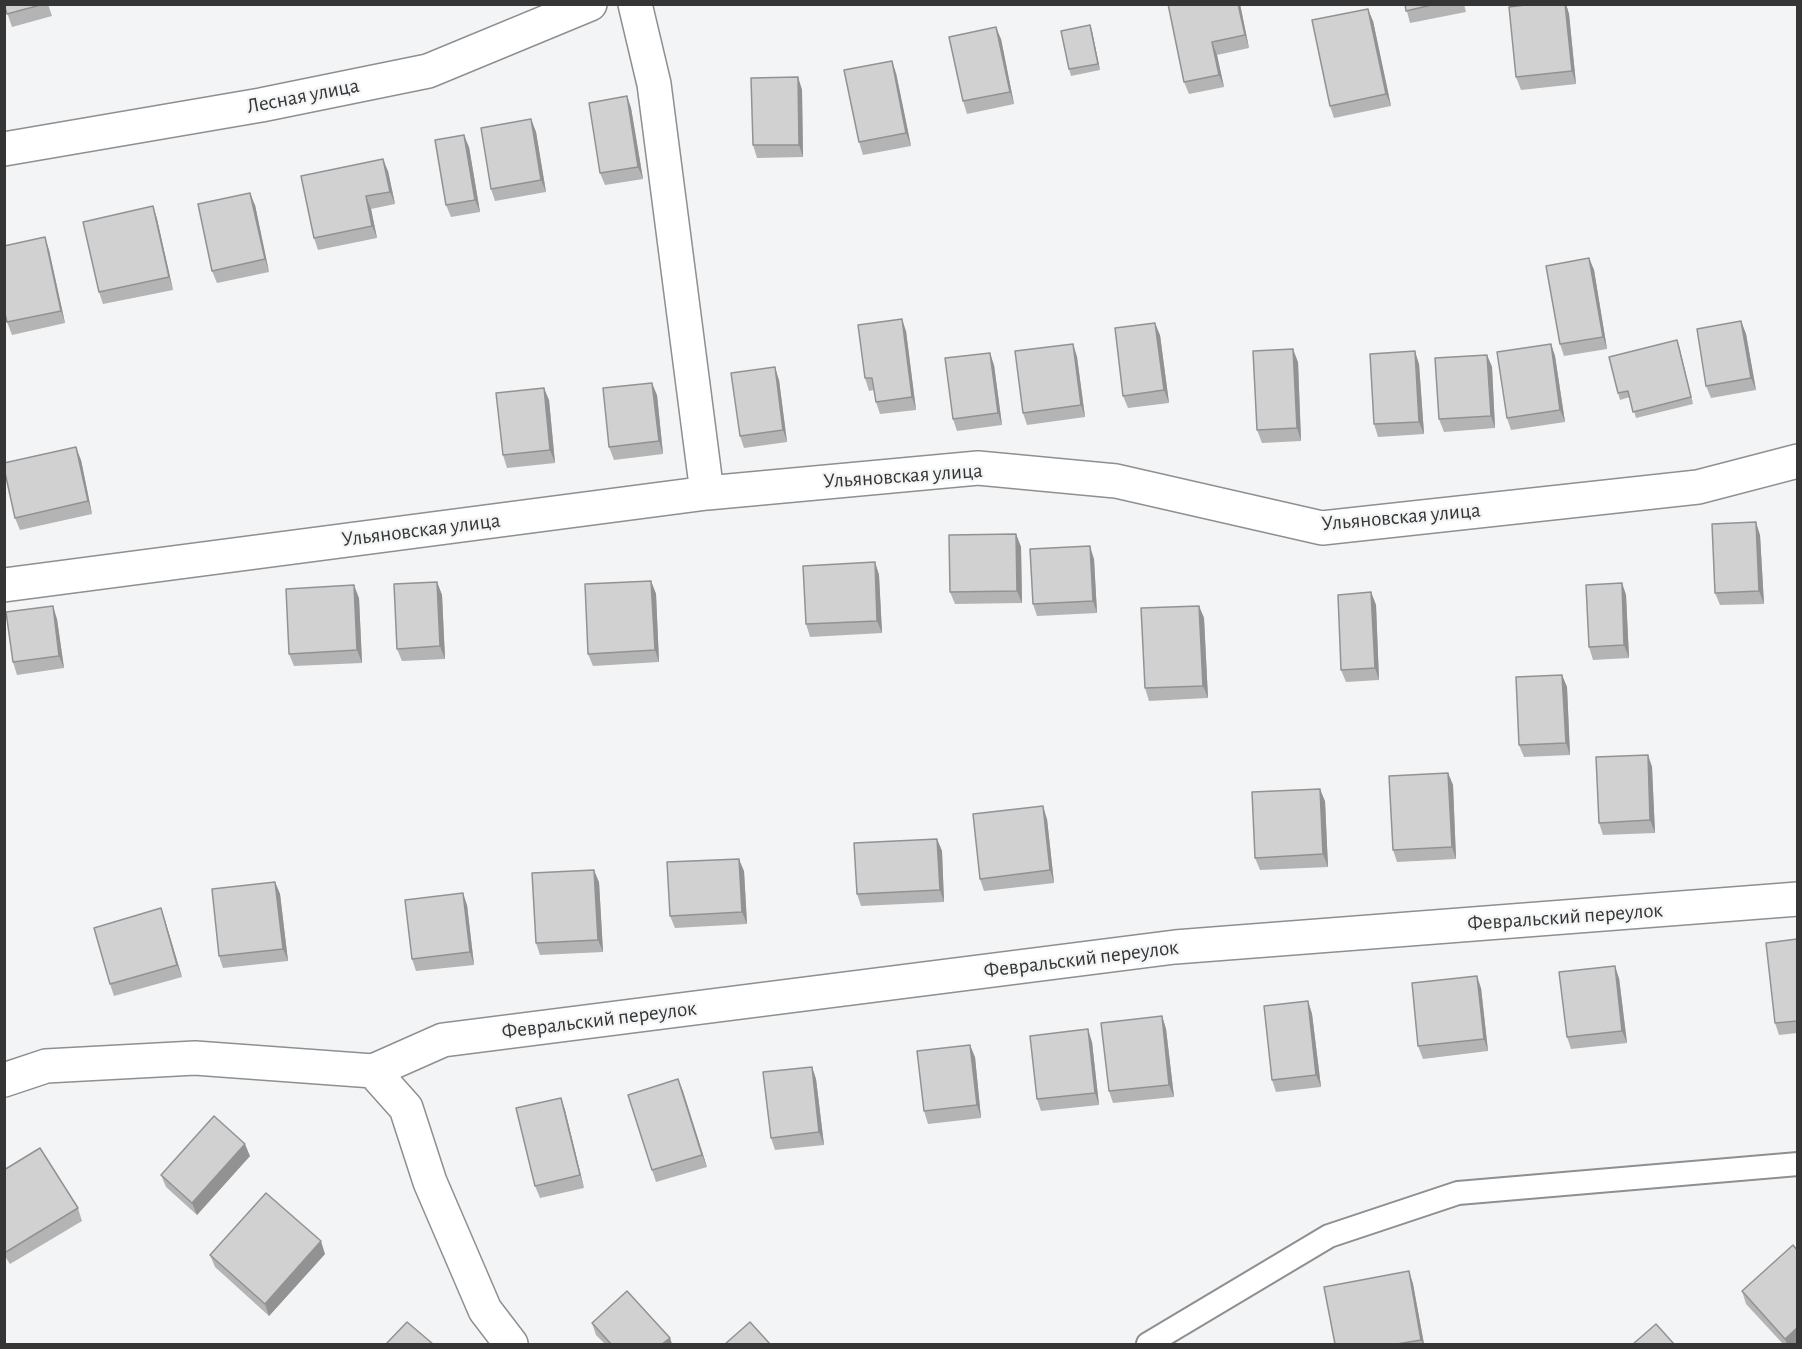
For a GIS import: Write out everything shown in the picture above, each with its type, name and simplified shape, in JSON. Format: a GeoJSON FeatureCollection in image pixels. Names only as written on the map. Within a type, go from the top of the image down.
{"type":"FeatureCollection","features":[{"type":"Feature","properties":{"kind":"street","name":"Лесная улица"},"geometry":{"type":"LineString","coordinates":[[4,149],[261,105],[428,71],[590,4]]}},
{"type":"Feature","properties":{"kind":"street"},"geometry":{"type":"LineString","coordinates":[[635,4],[654,84],[707,493]]}},
{"type":"Feature","properties":{"kind":"street","name":"Ульяновская улица"},"geometry":{"type":"LineString","coordinates":[[4,585],[707,493],[978,468],[1116,481],[1322,528],[1698,487],[1797,461]]}},
{"type":"Feature","properties":{"kind":"street","name":"Февральский переулок"},"geometry":{"type":"LineString","coordinates":[[373,1071],[443,1040],[1175,947],[1797,899]]}},
{"type":"Feature","properties":{"kind":"street"},"geometry":{"type":"LineString","coordinates":[[4,1080],[46,1066],[195,1058],[373,1071],[406,1108],[430,1182],[485,1310],[511,1344]]}},
{"type":"Feature","properties":{"kind":"lane"},"geometry":{"type":"LineString","coordinates":[[1148,1344],[1329,1236],[1458,1193],[1797,1164]]}},
{"type":"Feature","properties":{"kind":"building"},"geometry":{"type":"Polygon","coordinates":[[[4,4],[44,4],[7,14],[4,4]]]}},
{"type":"Feature","properties":{"kind":"building"},"geometry":{"type":"Polygon","coordinates":[[[1168,4],[1238,4],[1245,35],[1212,42],[1219,75],[1184,82],[1168,4]]]}},
{"type":"Feature","properties":{"kind":"building"},"geometry":{"type":"Polygon","coordinates":[[[1405,4],[1436,4],[1406,11],[1405,4]]]}},
{"type":"Feature","properties":{"kind":"building"},"geometry":{"type":"Polygon","coordinates":[[[1565,4],[1572,71],[1516,77],[1509,7],[1565,4]]]}},
{"type":"Feature","properties":{"kind":"building"},"geometry":{"type":"Polygon","coordinates":[[[1368,9],[1386,94],[1330,106],[1312,20],[1368,9]]]}},
{"type":"Feature","properties":{"kind":"building"},"geometry":{"type":"Polygon","coordinates":[[[1090,25],[1098,64],[1069,69],[1061,31],[1090,25]]]}},
{"type":"Feature","properties":{"kind":"building"},"geometry":{"type":"Polygon","coordinates":[[[996,27],[1010,92],[963,101],[949,37],[996,27]]]}},
{"type":"Feature","properties":{"kind":"building"},"geometry":{"type":"Polygon","coordinates":[[[892,61],[906,133],[859,142],[844,70],[892,61]]]}},
{"type":"Feature","properties":{"kind":"building"},"geometry":{"type":"Polygon","coordinates":[[[798,77],[799,145],[753,145],[751,78],[798,77]]]}},
{"type":"Feature","properties":{"kind":"building"},"geometry":{"type":"Polygon","coordinates":[[[627,96],[638,167],[600,173],[589,103],[627,96]]]}},
{"type":"Feature","properties":{"kind":"building"},"geometry":{"type":"Polygon","coordinates":[[[531,119],[541,180],[491,189],[481,128],[531,119]]]}},
{"type":"Feature","properties":{"kind":"building"},"geometry":{"type":"Polygon","coordinates":[[[464,135],[475,200],[446,205],[435,140],[464,135]]]}},
{"type":"Feature","properties":{"kind":"building"},"geometry":{"type":"Polygon","coordinates":[[[383,159],[390,192],[366,196],[372,226],[314,238],[301,176],[383,159]]]}},
{"type":"Feature","properties":{"kind":"building"},"geometry":{"type":"Polygon","coordinates":[[[250,193],[265,259],[212,271],[198,204],[250,193]]]}},
{"type":"Feature","properties":{"kind":"building"},"geometry":{"type":"Polygon","coordinates":[[[153,206],[169,277],[99,292],[83,222],[153,206]]]}},
{"type":"Feature","properties":{"kind":"building"},"geometry":{"type":"Polygon","coordinates":[[[45,237],[61,311],[7,322],[4,310],[4,246],[45,237]]]}},
{"type":"Feature","properties":{"kind":"building"},"geometry":{"type":"Polygon","coordinates":[[[1589,258],[1603,337],[1560,344],[1546,266],[1589,258]]]}},
{"type":"Feature","properties":{"kind":"building"},"geometry":{"type":"Polygon","coordinates":[[[902,319],[912,397],[876,402],[872,378],[865,378],[858,325],[902,319]]]}},
{"type":"Feature","properties":{"kind":"building"},"geometry":{"type":"Polygon","coordinates":[[[1741,321],[1751,378],[1706,386],[1697,329],[1741,321]]]}},
{"type":"Feature","properties":{"kind":"building"},"geometry":{"type":"Polygon","coordinates":[[[1155,323],[1164,390],[1123,396],[1115,328],[1155,323]]]}},
{"type":"Feature","properties":{"kind":"building"},"geometry":{"type":"Polygon","coordinates":[[[1677,340],[1691,397],[1633,412],[1628,391],[1618,393],[1609,357],[1677,340]]]}},
{"type":"Feature","properties":{"kind":"building"},"geometry":{"type":"Polygon","coordinates":[[[1073,344],[1081,405],[1023,413],[1015,351],[1073,344]]]}},
{"type":"Feature","properties":{"kind":"building"},"geometry":{"type":"Polygon","coordinates":[[[1551,344],[1560,410],[1507,418],[1497,352],[1551,344]]]}},
{"type":"Feature","properties":{"kind":"building"},"geometry":{"type":"Polygon","coordinates":[[[1293,349],[1297,428],[1257,430],[1253,351],[1293,349]]]}},
{"type":"Feature","properties":{"kind":"building"},"geometry":{"type":"Polygon","coordinates":[[[1415,351],[1419,422],[1374,424],[1370,354],[1415,351]]]}},
{"type":"Feature","properties":{"kind":"building"},"geometry":{"type":"Polygon","coordinates":[[[990,353],[998,413],[953,419],[945,358],[990,353]]]}},
{"type":"Feature","properties":{"kind":"building"},"geometry":{"type":"Polygon","coordinates":[[[1487,355],[1491,416],[1439,419],[1435,358],[1487,355]]]}},
{"type":"Feature","properties":{"kind":"building"},"geometry":{"type":"Polygon","coordinates":[[[775,367],[783,430],[740,436],[731,373],[775,367]]]}},
{"type":"Feature","properties":{"kind":"building"},"geometry":{"type":"Polygon","coordinates":[[[652,383],[659,441],[609,447],[603,388],[652,383]]]}},
{"type":"Feature","properties":{"kind":"building"},"geometry":{"type":"Polygon","coordinates":[[[544,388],[550,450],[503,455],[496,393],[544,388]]]}},
{"type":"Feature","properties":{"kind":"building"},"geometry":{"type":"Polygon","coordinates":[[[76,447],[88,501],[15,518],[4,463],[76,447]]]}},
{"type":"Feature","properties":{"kind":"building"},"geometry":{"type":"Polygon","coordinates":[[[1756,522],[1759,591],[1715,593],[1712,524],[1756,522]]]}},
{"type":"Feature","properties":{"kind":"building"},"geometry":{"type":"Polygon","coordinates":[[[1016,534],[1017,591],[950,592],[949,535],[1016,534]]]}},
{"type":"Feature","properties":{"kind":"building"},"geometry":{"type":"Polygon","coordinates":[[[1090,546],[1093,601],[1033,604],[1030,549],[1090,546]]]}},
{"type":"Feature","properties":{"kind":"building"},"geometry":{"type":"Polygon","coordinates":[[[875,562],[877,621],[806,624],[803,566],[875,562]]]}},
{"type":"Feature","properties":{"kind":"building"},"geometry":{"type":"Polygon","coordinates":[[[651,581],[655,650],[588,654],[585,584],[651,581]]]}},
{"type":"Feature","properties":{"kind":"building"},"geometry":{"type":"Polygon","coordinates":[[[437,582],[440,646],[397,649],[394,584],[437,582]]]}},
{"type":"Feature","properties":{"kind":"building"},"geometry":{"type":"Polygon","coordinates":[[[1622,583],[1624,645],[1589,647],[1586,585],[1622,583]]]}},
{"type":"Feature","properties":{"kind":"building"},"geometry":{"type":"Polygon","coordinates":[[[354,585],[357,650],[289,654],[286,589],[354,585]]]}},
{"type":"Feature","properties":{"kind":"building"},"geometry":{"type":"Polygon","coordinates":[[[1371,592],[1375,668],[1341,670],[1338,595],[1371,592]]]}},
{"type":"Feature","properties":{"kind":"building"},"geometry":{"type":"Polygon","coordinates":[[[53,606],[59,656],[13,662],[6,612],[53,606]]]}},
{"type":"Feature","properties":{"kind":"building"},"geometry":{"type":"Polygon","coordinates":[[[1199,606],[1203,686],[1145,688],[1141,608],[1199,606]]]}},
{"type":"Feature","properties":{"kind":"building"},"geometry":{"type":"Polygon","coordinates":[[[1562,675],[1566,743],[1519,745],[1516,677],[1562,675]]]}},
{"type":"Feature","properties":{"kind":"building"},"geometry":{"type":"Polygon","coordinates":[[[1648,755],[1650,820],[1599,823],[1596,757],[1648,755]]]}},
{"type":"Feature","properties":{"kind":"building"},"geometry":{"type":"Polygon","coordinates":[[[1448,773],[1452,847],[1393,850],[1389,776],[1448,773]]]}},
{"type":"Feature","properties":{"kind":"building"},"geometry":{"type":"Polygon","coordinates":[[[1320,789],[1323,854],[1255,858],[1252,792],[1320,789]]]}},
{"type":"Feature","properties":{"kind":"building"},"geometry":{"type":"Polygon","coordinates":[[[1043,806],[1050,870],[980,879],[973,814],[1043,806]]]}},
{"type":"Feature","properties":{"kind":"building"},"geometry":{"type":"Polygon","coordinates":[[[937,839],[940,890],[857,894],[854,843],[937,839]]]}},
{"type":"Feature","properties":{"kind":"building"},"geometry":{"type":"Polygon","coordinates":[[[739,859],[742,912],[670,916],[667,862],[739,859]]]}},
{"type":"Feature","properties":{"kind":"building"},"geometry":{"type":"Polygon","coordinates":[[[594,870],[598,940],[536,943],[532,873],[594,870]]]}},
{"type":"Feature","properties":{"kind":"building"},"geometry":{"type":"Polygon","coordinates":[[[275,882],[283,949],[219,956],[212,889],[275,882]]]}},
{"type":"Feature","properties":{"kind":"building"},"geometry":{"type":"Polygon","coordinates":[[[463,893],[470,952],[412,959],[405,900],[463,893]]]}},
{"type":"Feature","properties":{"kind":"building"},"geometry":{"type":"Polygon","coordinates":[[[161,908],[177,965],[110,984],[94,928],[161,908]]]}},
{"type":"Feature","properties":{"kind":"building"},"geometry":{"type":"Polygon","coordinates":[[[1797,939],[1797,1021],[1775,1023],[1766,943],[1797,939]]]}},
{"type":"Feature","properties":{"kind":"building"},"geometry":{"type":"Polygon","coordinates":[[[1615,966],[1622,1031],[1567,1037],[1559,972],[1615,966]]]}},
{"type":"Feature","properties":{"kind":"building"},"geometry":{"type":"Polygon","coordinates":[[[1477,976],[1484,1039],[1418,1046],[1412,983],[1477,976]]]}},
{"type":"Feature","properties":{"kind":"building"},"geometry":{"type":"Polygon","coordinates":[[[1308,1001],[1316,1075],[1272,1080],[1264,1006],[1308,1001]]]}},
{"type":"Feature","properties":{"kind":"building"},"geometry":{"type":"Polygon","coordinates":[[[1162,1016],[1169,1085],[1109,1091],[1101,1023],[1162,1016]]]}},
{"type":"Feature","properties":{"kind":"building"},"geometry":{"type":"Polygon","coordinates":[[[1088,1029],[1095,1093],[1037,1099],[1030,1036],[1088,1029]]]}},
{"type":"Feature","properties":{"kind":"building"},"geometry":{"type":"Polygon","coordinates":[[[970,1045],[977,1105],[924,1111],[917,1051],[970,1045]]]}},
{"type":"Feature","properties":{"kind":"building"},"geometry":{"type":"Polygon","coordinates":[[[812,1067],[819,1132],[771,1138],[763,1072],[812,1067]]]}},
{"type":"Feature","properties":{"kind":"building"},"geometry":{"type":"Polygon","coordinates":[[[678,1079],[702,1155],[652,1170],[628,1095],[678,1079]]]}},
{"type":"Feature","properties":{"kind":"building"},"geometry":{"type":"Polygon","coordinates":[[[561,1098],[580,1175],[535,1186],[516,1108],[561,1098]]]}},
{"type":"Feature","properties":{"kind":"building"},"geometry":{"type":"Polygon","coordinates":[[[214,1116],[245,1144],[192,1203],[161,1175],[214,1116]]]}},
{"type":"Feature","properties":{"kind":"building"},"geometry":{"type":"Polygon","coordinates":[[[40,1148],[78,1208],[6,1252],[4,1250],[4,1170],[40,1148]]]}},
{"type":"Feature","properties":{"kind":"building"},"geometry":{"type":"Polygon","coordinates":[[[266,1193],[321,1241],[265,1304],[210,1255],[266,1193]]]}},
{"type":"Feature","properties":{"kind":"building"},"geometry":{"type":"Polygon","coordinates":[[[1793,1245],[1797,1250],[1797,1328],[1785,1339],[1742,1291],[1793,1245]]]}},
{"type":"Feature","properties":{"kind":"building"},"geometry":{"type":"Polygon","coordinates":[[[1409,1271],[1421,1340],[1397,1344],[1335,1344],[1324,1287],[1409,1271]]]}},
{"type":"Feature","properties":{"kind":"building"},"geometry":{"type":"Polygon","coordinates":[[[627,1291],[670,1338],[662,1344],[611,1344],[592,1323],[627,1291]]]}},
{"type":"Feature","properties":{"kind":"building"},"geometry":{"type":"Polygon","coordinates":[[[407,1322],[433,1344],[386,1344],[407,1322]]]}},
{"type":"Feature","properties":{"kind":"building"},"geometry":{"type":"Polygon","coordinates":[[[750,1322],[770,1344],[725,1344],[750,1322]]]}},
{"type":"Feature","properties":{"kind":"building"},"geometry":{"type":"Polygon","coordinates":[[[1656,1324],[1674,1344],[1633,1344],[1656,1324]]]}}]}
